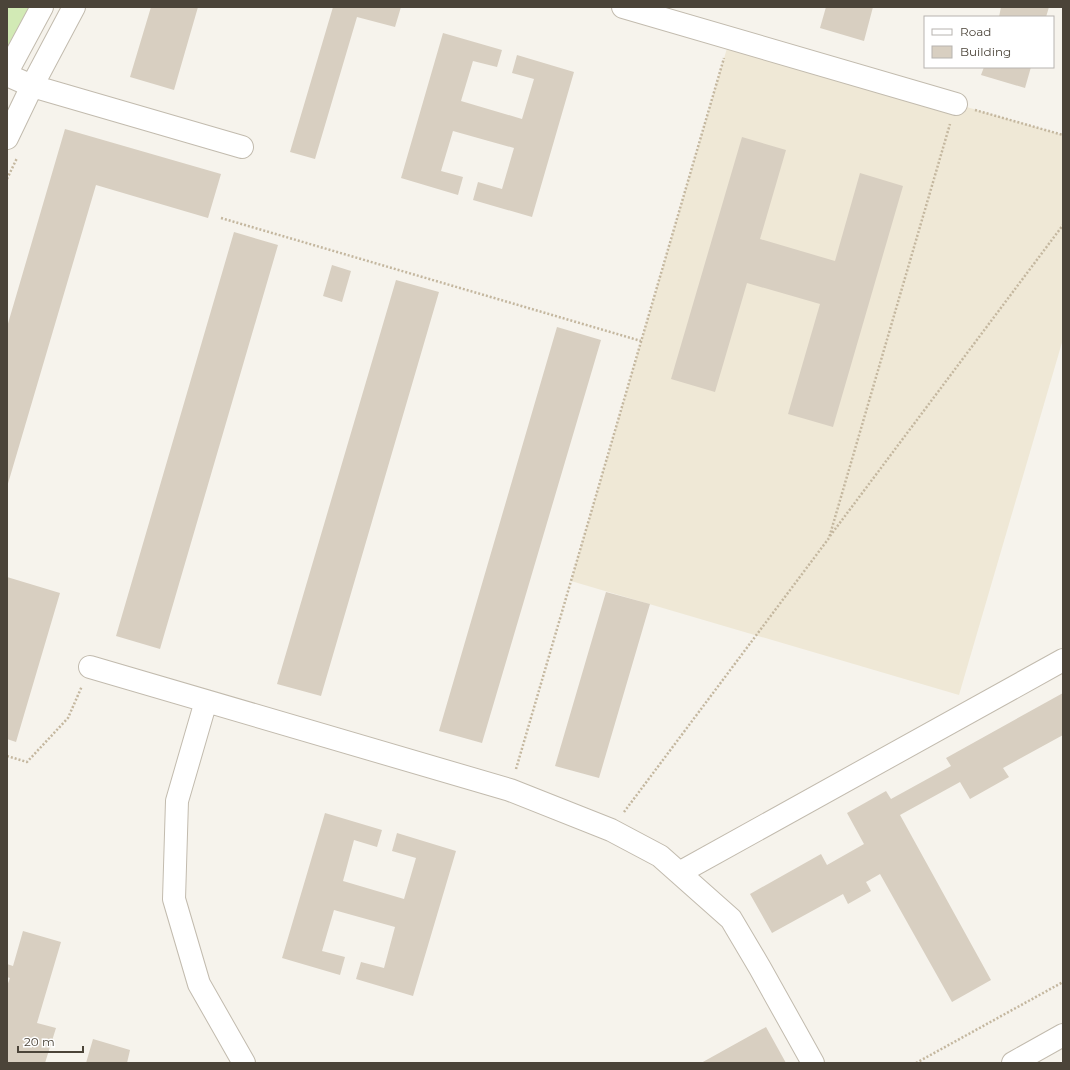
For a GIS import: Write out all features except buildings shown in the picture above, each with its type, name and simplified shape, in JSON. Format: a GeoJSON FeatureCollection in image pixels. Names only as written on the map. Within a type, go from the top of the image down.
{"type":"FeatureCollection","features":[{"type":"Feature","properties":{"kind":"street"},"geometry":{"type":"LineString","coordinates":[[42,7],[7,73],[32,86],[242,147]]}},
{"type":"Feature","properties":{"kind":"street"},"geometry":{"type":"LineString","coordinates":[[7,138],[32,86],[74,7]]}},
{"type":"Feature","properties":{"kind":"street"},"geometry":{"type":"LineString","coordinates":[[623,7],[956,104]]}},
{"type":"Feature","properties":{"kind":"street"},"geometry":{"type":"LineString","coordinates":[[679,873],[1063,660]]}},
{"type":"Feature","properties":{"kind":"street"},"geometry":{"type":"LineString","coordinates":[[90,668],[510,790],[611,830],[660,856],[731,919],[813,1063]]}},
{"type":"Feature","properties":{"kind":"street"},"geometry":{"type":"LineString","coordinates":[[206,701],[177,801],[174,899],[199,984],[244,1063]]}},
{"type":"Feature","properties":{"kind":"street"},"geometry":{"type":"LineString","coordinates":[[1013,1063],[1063,1035]]}},
{"type":"Feature","properties":{"kind":"path"},"geometry":{"type":"LineString","coordinates":[[510,790],[730,38]]}},
{"type":"Feature","properties":{"kind":"path"},"geometry":{"type":"LineString","coordinates":[[829,538],[956,104],[1063,136]]}},
{"type":"Feature","properties":{"kind":"path"},"geometry":{"type":"LineString","coordinates":[[221,218],[641,341]]}},
{"type":"Feature","properties":{"kind":"path"},"geometry":{"type":"LineString","coordinates":[[611,830],[1063,225]]}},
{"type":"Feature","properties":{"kind":"path"},"geometry":{"type":"LineString","coordinates":[[7,756],[27,762],[68,718],[90,668]]}},
{"type":"Feature","properties":{"kind":"path"},"geometry":{"type":"LineString","coordinates":[[916,1063],[1063,982]]}},
{"type":"Feature","properties":{"kind":"shaded area"},"geometry":{"type":"Polygon","coordinates":[[[730,38],[1063,135],[1063,339],[959,695],[571,581],[730,38]]]}},
{"type":"Feature","properties":{"kind":"green space"},"geometry":{"type":"Polygon","coordinates":[[[7,7],[42,7],[7,72],[7,7]]]}}]}
